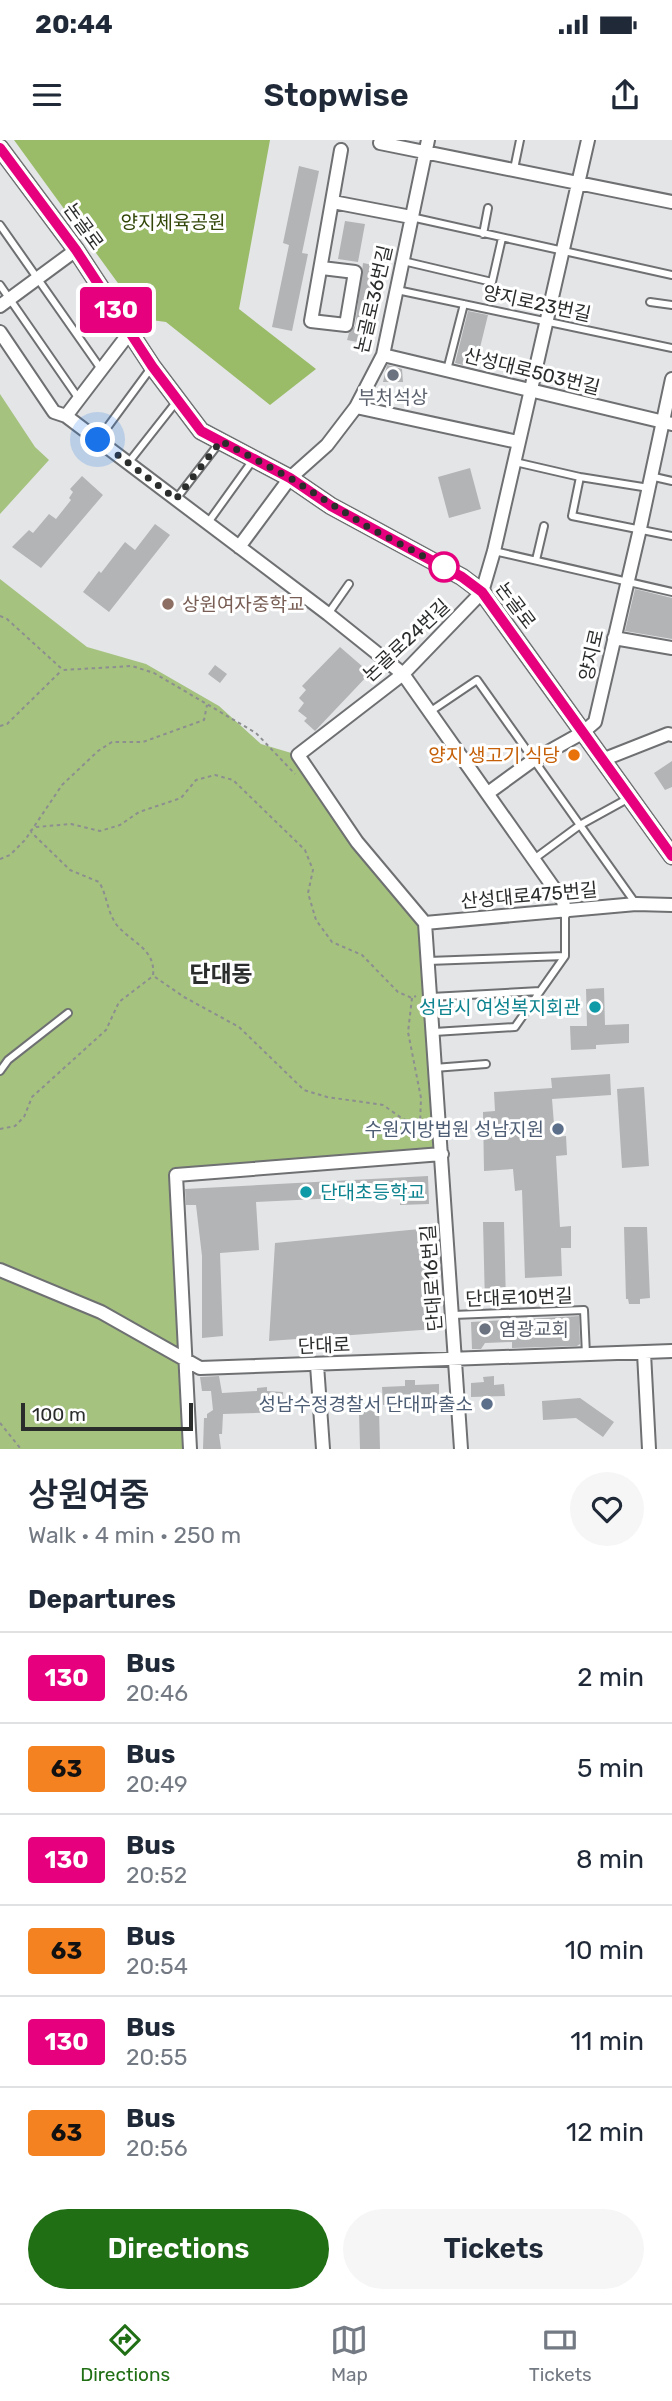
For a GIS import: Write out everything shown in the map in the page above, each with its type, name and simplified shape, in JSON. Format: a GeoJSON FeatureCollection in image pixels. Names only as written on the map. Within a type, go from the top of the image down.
{"type":"FeatureCollection","features":[{"type":"Feature","properties":{"kind":"street","name":"논골로24번길"},"geometry":{"type":"LineString","coordinates":[[425,923],[357,842],[298,755],[403,674],[482,592],[494,551],[588,140]]}},
{"type":"Feature","properties":{"kind":"street"},"geometry":{"type":"LineString","coordinates":[[380,143],[426,146],[514,170],[672,202]]}},
{"type":"Feature","properties":{"kind":"street","name":"논골로36번길"},"geometry":{"type":"LineString","coordinates":[[239,547],[290,478],[327,445],[356,407],[383,355],[426,146]]}},
{"type":"Feature","properties":{"kind":"street"},"geometry":{"type":"LineString","coordinates":[[322,268],[355,272],[346,325],[311,321],[341,150]]}},
{"type":"Feature","properties":{"kind":"street","name":"논골로"},"geometry":{"type":"LineString","coordinates":[[1,151],[76,250],[152,366],[201,431],[290,478],[331,506],[462,577],[482,592],[672,856]]}},
{"type":"Feature","properties":{"kind":"street"},"geometry":{"type":"LineString","coordinates":[[333,202],[411,217]]}},
{"type":"Feature","properties":{"kind":"street"},"geometry":{"type":"LineString","coordinates":[[5,302],[76,250]]}},
{"type":"Feature","properties":{"kind":"street"},"geometry":{"type":"LineString","coordinates":[[66,416],[130,331]]}},
{"type":"Feature","properties":{"kind":"street"},"geometry":{"type":"LineString","coordinates":[[0,332],[54,412],[66,416],[129,462],[403,674],[563,901],[565,912]]}},
{"type":"Feature","properties":{"kind":"street","name":"산성대로503번길"},"geometry":{"type":"LineString","coordinates":[[383,355],[667,423]]}},
{"type":"Feature","properties":{"kind":"street","name":"양지로"},"geometry":{"type":"LineString","coordinates":[[582,733],[595,722],[649,482],[667,423],[672,379]]}},
{"type":"Feature","properties":{"kind":"street"},"geometry":{"type":"LineString","coordinates":[[356,407],[518,442]]}},
{"type":"Feature","properties":{"kind":"street"},"geometry":{"type":"LineString","coordinates":[[614,638],[672,648]]}},
{"type":"Feature","properties":{"kind":"street"},"geometry":{"type":"LineString","coordinates":[[488,793],[532,761],[582,733]]}},
{"type":"Feature","properties":{"kind":"street"},"geometry":{"type":"LineString","coordinates":[[602,760],[668,734],[672,735]]}},
{"type":"Feature","properties":{"kind":"street","name":"산성대로475번길"},"geometry":{"type":"LineString","coordinates":[[425,923],[636,904],[672,905]]}},
{"type":"Feature","properties":{"kind":"street","name":"단대로16번길"},"geometry":{"type":"LineString","coordinates":[[425,923],[461,1449]]}},
{"type":"Feature","properties":{"kind":"street"},"geometry":{"type":"LineString","coordinates":[[190,1449],[176,1175],[442,1154]]}},
{"type":"Feature","properties":{"kind":"street","name":"단대로"},"geometry":{"type":"LineString","coordinates":[[0,1270],[101,1312],[200,1368],[672,1351]]}},
{"type":"Feature","properties":{"kind":"street"},"geometry":{"type":"LineString","coordinates":[[644,1353],[649,1449]]}},
{"type":"Feature","properties":{"kind":"street"},"geometry":{"type":"LineString","coordinates":[[317,1365],[323,1449]]}},
{"type":"Feature","properties":{"kind":"lane"},"geometry":{"type":"LineString","coordinates":[[514,170],[520,140]]}},
{"type":"Feature","properties":{"kind":"lane"},"geometry":{"type":"LineString","coordinates":[[483,234],[488,208]]}},
{"type":"Feature","properties":{"kind":"lane"},"geometry":{"type":"LineString","coordinates":[[411,217],[672,275]]}},
{"type":"Feature","properties":{"kind":"lane"},"geometry":{"type":"LineString","coordinates":[[0,225],[101,370]]}},
{"type":"Feature","properties":{"kind":"lane"},"geometry":{"type":"LineString","coordinates":[[401,261],[492,282],[502,237]]}},
{"type":"Feature","properties":{"kind":"lane"},"geometry":{"type":"LineString","coordinates":[[0,285],[5,302],[79,399]]}},
{"type":"Feature","properties":{"kind":"lane","name":"양지로23번길"},"geometry":{"type":"LineString","coordinates":[[395,289],[672,348]]}},
{"type":"Feature","properties":{"kind":"lane"},"geometry":{"type":"LineString","coordinates":[[650,302],[672,305]]}},
{"type":"Feature","properties":{"kind":"lane"},"geometry":{"type":"LineString","coordinates":[[447,370],[464,304]]}},
{"type":"Feature","properties":{"kind":"lane"},"geometry":{"type":"LineString","coordinates":[[98,440],[152,366]]}},
{"type":"Feature","properties":{"kind":"lane"},"geometry":{"type":"LineString","coordinates":[[129,462],[177,401]]}},
{"type":"Feature","properties":{"kind":"lane"},"geometry":{"type":"LineString","coordinates":[[176,499],[221,441]]}},
{"type":"Feature","properties":{"kind":"lane"},"geometry":{"type":"LineString","coordinates":[[207,524],[254,459]]}},
{"type":"Feature","properties":{"kind":"lane"},"geometry":{"type":"LineString","coordinates":[[515,461],[580,477],[672,481]]}},
{"type":"Feature","properties":{"kind":"lane"},"geometry":{"type":"LineString","coordinates":[[580,477],[572,516],[672,536]]}},
{"type":"Feature","properties":{"kind":"lane"},"geometry":{"type":"LineString","coordinates":[[536,560],[544,526]]}},
{"type":"Feature","properties":{"kind":"lane"},"geometry":{"type":"LineString","coordinates":[[494,551],[672,592]]}},
{"type":"Feature","properties":{"kind":"lane"},"geometry":{"type":"LineString","coordinates":[[328,614],[349,584]]}},
{"type":"Feature","properties":{"kind":"lane","name":"산성대로475번길"},"geometry":{"type":"LineString","coordinates":[[431,711],[477,680],[636,904]]}},
{"type":"Feature","properties":{"kind":"lane"},"geometry":{"type":"LineString","coordinates":[[534,859],[580,825],[629,798]]}},
{"type":"Feature","properties":{"kind":"lane"},"geometry":{"type":"LineString","coordinates":[[434,1032],[515,1027],[565,956],[565,912]]}},
{"type":"Feature","properties":{"kind":"lane"},"geometry":{"type":"LineString","coordinates":[[428,961],[565,956]]}},
{"type":"Feature","properties":{"kind":"lane"},"geometry":{"type":"LineString","coordinates":[[430,993],[540,991]]}},
{"type":"Feature","properties":{"kind":"lane"},"geometry":{"type":"LineString","coordinates":[[0,1071],[8,1060],[68,1013]]}},
{"type":"Feature","properties":{"kind":"lane"},"geometry":{"type":"LineString","coordinates":[[435,1068],[486,1064]]}},
{"type":"Feature","properties":{"kind":"lane","name":"단대로10번길"},"geometry":{"type":"LineString","coordinates":[[453,1315],[584,1310],[586,1355]]}},
{"type":"Feature","properties":{"kind":"path"},"geometry":{"type":"LineString","coordinates":[[0,616],[7,619],[63,670]]}},
{"type":"Feature","properties":{"kind":"path"},"geometry":{"type":"LineString","coordinates":[[0,726],[7,724],[63,670],[132,666],[154,673],[256,733],[295,773]]}},
{"type":"Feature","properties":{"kind":"path"},"geometry":{"type":"LineString","coordinates":[[0,859],[10,855],[62,785],[99,751],[112,742],[143,742],[204,720],[208,703]]}},
{"type":"Feature","properties":{"kind":"path"},"geometry":{"type":"LineString","coordinates":[[30,831],[36,827],[71,824],[100,831],[120,825],[139,812],[181,798],[196,780],[215,775],[233,780],[305,850],[313,870],[308,893],[316,920],[332,942],[362,956],[398,992],[412,998],[430,993]]}},
{"type":"Feature","properties":{"kind":"path"},"geometry":{"type":"LineString","coordinates":[[0,1129],[15,1126],[24,1117],[32,1097],[106,1030],[119,1002],[153,976],[154,964],[148,953],[115,922],[99,882],[71,870],[30,831]]}},
{"type":"Feature","properties":{"kind":"path"},"geometry":{"type":"LineString","coordinates":[[153,976],[239,1027],[304,1090],[327,1097],[383,1105],[403,1119],[431,1130]]}},
{"type":"Feature","properties":{"kind":"path"},"geometry":{"type":"LineString","coordinates":[[412,998],[408,1032],[422,1106],[420,1126]]}},
{"type":"Feature","properties":{"kind":"path"},"geometry":{"type":"LineString","coordinates":[[0,1423],[21,1449]]}},
{"type":"Feature","properties":{"kind":"green space","name":"양지체육공원"},"geometry":{"type":"Polygon","coordinates":[[[14,140],[270,140],[239,309],[316,369],[270,405],[166,322],[144,319],[14,140]]]}},
{"type":"Feature","properties":{"kind":"green space"},"geometry":{"type":"Polygon","coordinates":[[[0,394],[35,447],[49,460],[0,514],[0,394]]]}},
{"type":"Feature","properties":{"kind":"green space"},"geometry":{"type":"Polygon","coordinates":[[[0,579],[87,647],[146,664],[219,706],[261,744],[298,755],[425,923],[430,989],[433,1150],[172,1171],[185,1449],[0,1449],[0,579]]]}},
{"type":"Feature","properties":{"kind":"building"},"geometry":{"type":"Polygon","coordinates":[[[299,166],[319,171],[302,253],[308,254],[292,331],[272,327],[289,245],[283,243],[299,166]]]}},
{"type":"Feature","properties":{"kind":"building"},"geometry":{"type":"Polygon","coordinates":[[[345,221],[365,224],[358,262],[338,259],[345,221]]]}},
{"type":"Feature","properties":{"kind":"building"},"geometry":{"type":"Polygon","coordinates":[[[363,263],[383,267],[367,344],[347,340],[355,326],[363,263]]]}},
{"type":"Feature","properties":{"kind":"building"},"geometry":{"type":"Polygon","coordinates":[[[468,311],[488,315],[475,368],[455,363],[468,311]]]}},
{"type":"Feature","properties":{"kind":"building","name":"부처석상"},"geometry":{"type":"Polygon","coordinates":[[[387,365],[402,369],[403,382],[383,382],[387,365]]]}},
{"type":"Feature","properties":{"kind":"building"},"geometry":{"type":"Polygon","coordinates":[[[470,468],[481,509],[449,518],[438,477],[470,468]]]}},
{"type":"Feature","properties":{"kind":"building"},"geometry":{"type":"Polygon","coordinates":[[[82,476],[103,495],[41,568],[12,547],[29,530],[33,533],[49,514],[56,519],[71,500],[69,498],[73,492],[70,489],[82,476]]]}},
{"type":"Feature","properties":{"kind":"building"},"geometry":{"type":"Polygon","coordinates":[[[155,524],[170,535],[109,612],[83,592],[125,542],[135,550],[155,524]]]}},
{"type":"Feature","properties":{"kind":"building"},"geometry":{"type":"Polygon","coordinates":[[[635,589],[672,598],[672,639],[625,631],[635,589]]]}},
{"type":"Feature","properties":{"kind":"building"},"geometry":{"type":"Polygon","coordinates":[[[340,647],[370,673],[315,731],[304,721],[307,718],[298,711],[304,703],[299,698],[306,690],[302,686],[340,647]]]}},
{"type":"Feature","properties":{"kind":"building"},"geometry":{"type":"Polygon","coordinates":[[[215,665],[227,674],[220,683],[208,674],[215,665]]]}},
{"type":"Feature","properties":{"kind":"building"},"geometry":{"type":"Polygon","coordinates":[[[672,761],[672,787],[665,790],[654,773],[672,761]]]}},
{"type":"Feature","properties":{"kind":"building","name":"성남시 여성복지회관"},"geometry":{"type":"Polygon","coordinates":[[[604,988],[605,1025],[629,1024],[629,1043],[571,1050],[570,1026],[587,1026],[586,989],[604,988]]]}},
{"type":"Feature","properties":{"kind":"building"},"geometry":{"type":"Polygon","coordinates":[[[610,1074],[611,1095],[552,1099],[555,1137],[566,1136],[567,1155],[556,1156],[560,1227],[571,1226],[571,1248],[561,1248],[562,1276],[525,1278],[522,1190],[515,1191],[513,1169],[484,1171],[483,1112],[495,1111],[494,1092],[552,1088],[551,1078],[610,1074]]]}},
{"type":"Feature","properties":{"kind":"building"},"geometry":{"type":"Polygon","coordinates":[[[644,1087],[649,1166],[622,1168],[617,1089],[644,1087]]]}},
{"type":"Feature","properties":{"kind":"building"},"geometry":{"type":"Polygon","coordinates":[[[428,1176],[429,1204],[400,1205],[400,1195],[256,1202],[259,1250],[220,1253],[223,1336],[202,1338],[202,1256],[196,1205],[186,1205],[185,1189],[428,1176]]]}},
{"type":"Feature","properties":{"kind":"building"},"geometry":{"type":"Polygon","coordinates":[[[483,1222],[504,1222],[506,1303],[485,1304],[483,1222]]]}},
{"type":"Feature","properties":{"kind":"building"},"geometry":{"type":"Polygon","coordinates":[[[624,1227],[647,1227],[650,1298],[640,1299],[640,1304],[629,1304],[626,1299],[624,1227]]]}},
{"type":"Feature","properties":{"kind":"building"},"geometry":{"type":"Polygon","coordinates":[[[430,1228],[435,1329],[269,1341],[275,1243],[430,1228]]]}},
{"type":"Feature","properties":{"kind":"building"},"geometry":{"type":"Polygon","coordinates":[[[579,1316],[580,1344],[577,1346],[512,1348],[512,1342],[485,1343],[481,1349],[472,1349],[471,1322],[579,1316]]]}},
{"type":"Feature","properties":{"kind":"building"},"geometry":{"type":"Polygon","coordinates":[[[219,1376],[222,1393],[257,1391],[257,1388],[267,1387],[267,1391],[283,1392],[284,1412],[223,1414],[222,1434],[219,1434],[221,1449],[203,1449],[204,1418],[213,1410],[211,1391],[202,1391],[200,1377],[219,1376]]]}},
{"type":"Feature","properties":{"kind":"building"},"geometry":{"type":"Polygon","coordinates":[[[494,1376],[494,1385],[504,1384],[505,1396],[471,1397],[471,1383],[484,1382],[483,1377],[494,1376]]]}},
{"type":"Feature","properties":{"kind":"building"},"geometry":{"type":"Polygon","coordinates":[[[405,1380],[415,1380],[415,1385],[439,1384],[439,1396],[434,1396],[434,1403],[383,1405],[382,1387],[405,1386],[405,1380]]]}},
{"type":"Feature","properties":{"kind":"building"},"geometry":{"type":"Polygon","coordinates":[[[580,1398],[614,1422],[603,1437],[576,1418],[543,1420],[542,1401],[580,1398]]]}},
{"type":"Feature","properties":{"kind":"building"},"geometry":{"type":"Polygon","coordinates":[[[379,1410],[380,1449],[360,1449],[359,1411],[379,1410]]]}},
{"type":"Feature","properties":{"kind":"bus line","name":"130"},"geometry":{"type":"LineString","coordinates":[[0,148],[76,250],[152,366],[201,431],[290,478],[331,506],[462,577],[482,592],[672,856]]}},
{"type":"Feature","properties":{"kind":"place","name":"부처석상"},"geometry":{"type":"Point","coordinates":[393,375]}},
{"type":"Feature","properties":{"kind":"place","name":"상원여자중학교"},"geometry":{"type":"Point","coordinates":[168,604]}},
{"type":"Feature","properties":{"kind":"place","name":"양지 생고기 식당"},"geometry":{"type":"Point","coordinates":[574,755]}},
{"type":"Feature","properties":{"kind":"place","name":"성남시 여성복지회관"},"geometry":{"type":"Point","coordinates":[595,1007]}},
{"type":"Feature","properties":{"kind":"place","name":"수원지방법원 성남지원"},"geometry":{"type":"Point","coordinates":[558,1129]}},
{"type":"Feature","properties":{"kind":"place","name":"단대초등학교"},"geometry":{"type":"Point","coordinates":[306,1192]}},
{"type":"Feature","properties":{"kind":"place","name":"염광교회"},"geometry":{"type":"Point","coordinates":[485,1329]}},
{"type":"Feature","properties":{"kind":"place","name":"성남수정경찰서 단대파출소"},"geometry":{"type":"Point","coordinates":[487,1404]}},
{"type":"Feature","properties":{"kind":"district","name":"단대동"},"geometry":{"type":"Point","coordinates":[221,974]}},
{"type":"Feature","properties":{"kind":"route"},"geometry":{"type":"LineString","coordinates":[[98,440],[176,499],[221,441],[290,478],[368,527],[444,567]]}}]}
